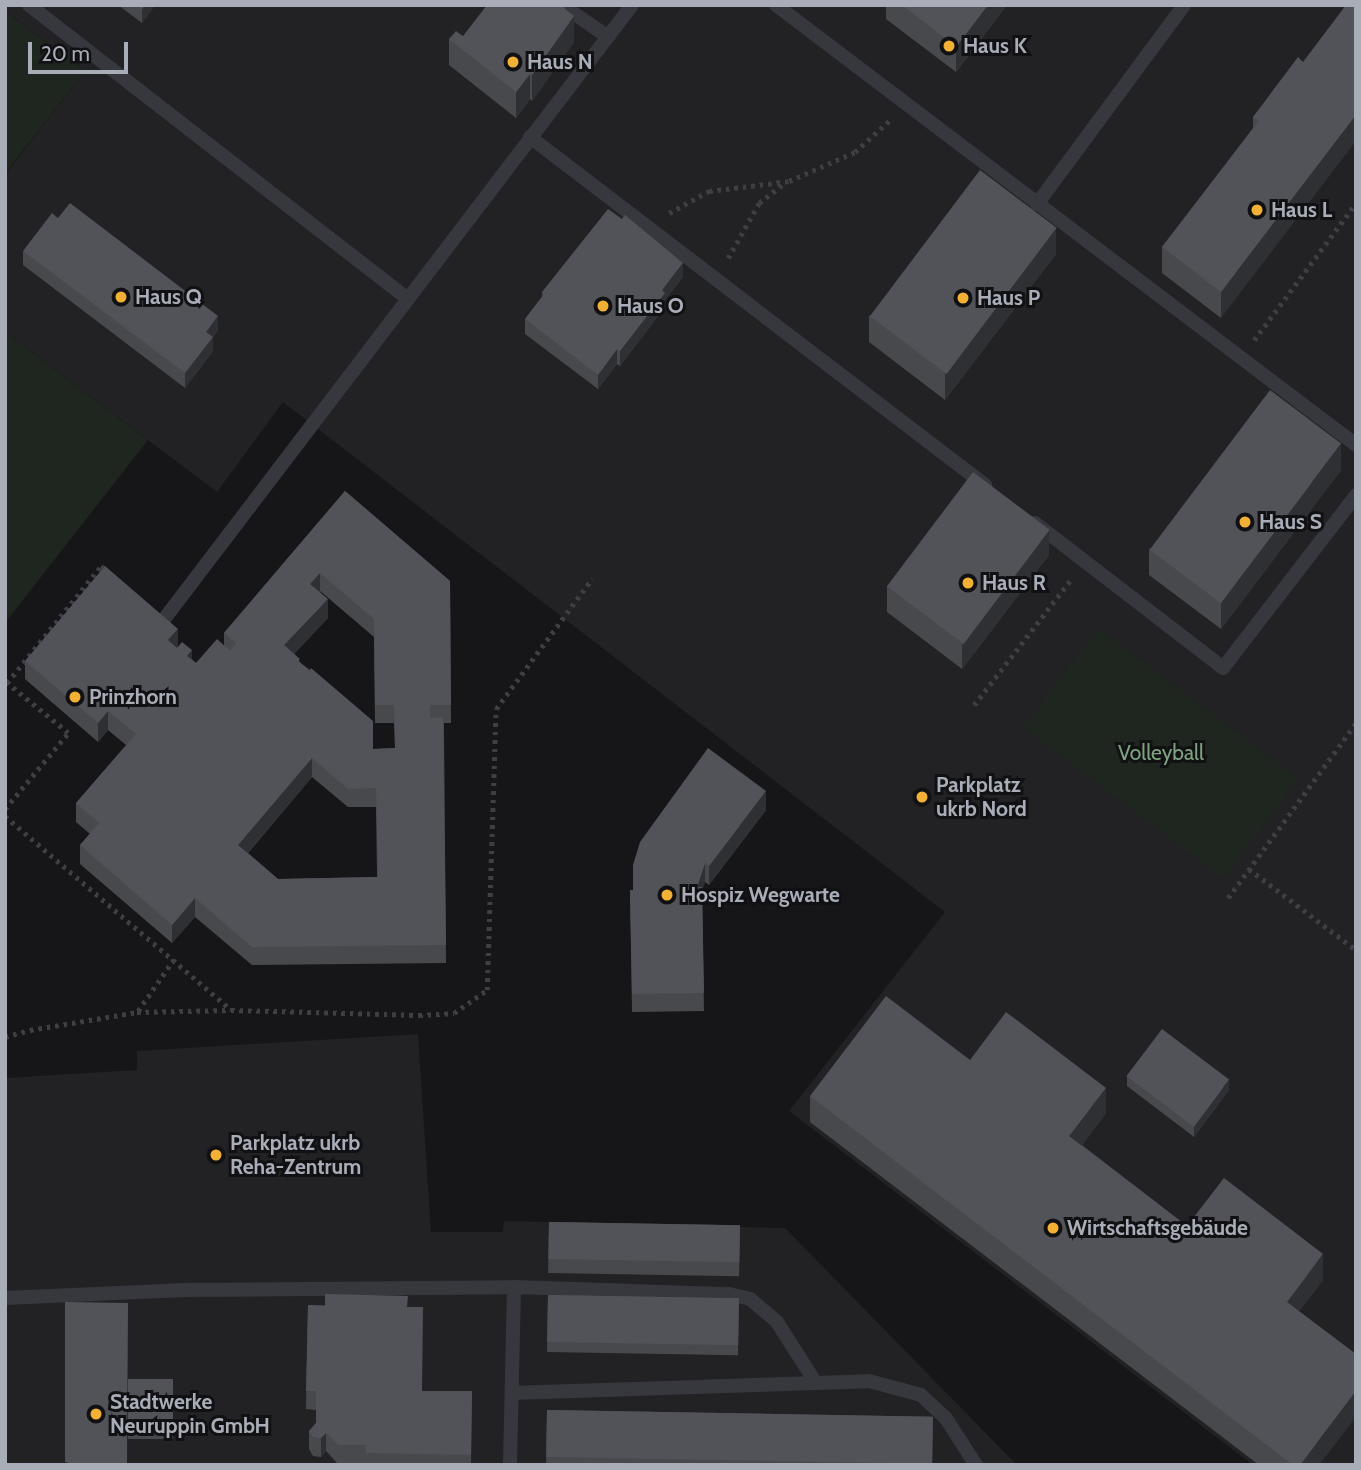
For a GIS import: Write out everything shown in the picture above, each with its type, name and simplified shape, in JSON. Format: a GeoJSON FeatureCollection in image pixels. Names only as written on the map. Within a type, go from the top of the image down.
{"type":"FeatureCollection","features":[{"type":"Feature","properties":{"kind":"lane"},"geometry":{"type":"LineString","coordinates":[[29,5],[407,298]]}},
{"type":"Feature","properties":{"kind":"lane"},"geometry":{"type":"LineString","coordinates":[[562,5],[608,37]]}},
{"type":"Feature","properties":{"kind":"lane"},"geometry":{"type":"LineString","coordinates":[[165,618],[632,5]]}},
{"type":"Feature","properties":{"kind":"lane"},"geometry":{"type":"LineString","coordinates":[[776,5],[1356,445]]}},
{"type":"Feature","properties":{"kind":"lane"},"geometry":{"type":"LineString","coordinates":[[1037,204],[1184,5]]}},
{"type":"Feature","properties":{"kind":"lane"},"geometry":{"type":"LineString","coordinates":[[530,138],[997,494]]}},
{"type":"Feature","properties":{"kind":"lane"},"geometry":{"type":"LineString","coordinates":[[1019,511],[1223,668],[1356,495]]}},
{"type":"Feature","properties":{"kind":"lane"},"geometry":{"type":"LineString","coordinates":[[5,1298],[186,1290],[514,1287],[729,1294],[750,1299],[777,1322],[816,1383]]}},
{"type":"Feature","properties":{"kind":"lane"},"geometry":{"type":"LineString","coordinates":[[510,1465],[514,1287]]}},
{"type":"Feature","properties":{"kind":"lane"},"geometry":{"type":"LineString","coordinates":[[512,1393],[869,1381],[920,1395],[945,1417],[976,1465]]}},
{"type":"Feature","properties":{"kind":"path"},"geometry":{"type":"LineString","coordinates":[[723,283],[730,253],[759,203],[784,183],[855,152],[907,104]]}},
{"type":"Feature","properties":{"kind":"path"},"geometry":{"type":"LineString","coordinates":[[646,225],[709,191],[784,183]]}},
{"type":"Feature","properties":{"kind":"path"},"geometry":{"type":"LineString","coordinates":[[1241,358],[1356,203]]}},
{"type":"Feature","properties":{"kind":"path"},"geometry":{"type":"LineString","coordinates":[[974,705],[1085,561]]}},
{"type":"Feature","properties":{"kind":"path"},"geometry":{"type":"LineString","coordinates":[[5,809],[68,733],[7,683],[102,566],[112,574]]}},
{"type":"Feature","properties":{"kind":"path"},"geometry":{"type":"LineString","coordinates":[[5,1037],[30,1030],[137,1012],[231,1010],[419,1015],[454,1013],[488,990],[496,709],[593,579]]}},
{"type":"Feature","properties":{"kind":"path"},"geometry":{"type":"LineString","coordinates":[[1228,898],[1356,723]]}},
{"type":"Feature","properties":{"kind":"path"},"geometry":{"type":"LineString","coordinates":[[5,816],[174,958],[231,1010]]}},
{"type":"Feature","properties":{"kind":"path"},"geometry":{"type":"LineString","coordinates":[[1249,869],[1356,950]]}},
{"type":"Feature","properties":{"kind":"path"},"geometry":{"type":"LineString","coordinates":[[137,1012],[174,958]]}},
{"type":"Feature","properties":{"kind":"shaded area"},"geometry":{"type":"Polygon","coordinates":[[[5,5],[1356,5],[1356,1465],[1253,1465],[789,1111],[945,912],[283,402],[217,492],[5,332],[5,175],[85,71],[5,11],[5,5]]]}},
{"type":"Feature","properties":{"kind":"shaded area"},"geometry":{"type":"Polygon","coordinates":[[[418,1034],[431,1232],[503,1232],[504,1221],[785,1228],[1017,1465],[5,1465],[5,1078],[137,1070],[137,1051],[418,1034]]]}},
{"type":"Feature","properties":{"kind":"green space"},"geometry":{"type":"Polygon","coordinates":[[[5,11],[85,71],[5,174],[5,11]]]}},
{"type":"Feature","properties":{"kind":"green space"},"geometry":{"type":"Polygon","coordinates":[[[5,332],[148,440],[5,623],[5,332]]]}},
{"type":"Feature","properties":{"kind":"green space","name":"Volleyball"},"geometry":{"type":"Polygon","coordinates":[[[1098,628],[1298,779],[1223,879],[1023,728],[1098,628]]]}},
{"type":"Feature","properties":{"kind":"building","name":"Haus N"},"geometry":{"type":"Polygon","coordinates":[[[487,5],[560,5],[574,16],[532,75],[530,74],[516,92],[449,39],[456,31],[463,36],[487,5]]]}},
{"type":"Feature","properties":{"kind":"building"},"geometry":{"type":"Polygon","coordinates":[[[902,5],[988,5],[956,47],[902,5]]]}},
{"type":"Feature","properties":{"kind":"building","name":"Haus L"},"geometry":{"type":"Polygon","coordinates":[[[1346,5],[1356,5],[1356,115],[1221,292],[1162,247],[1259,121],[1253,117],[1298,57],[1303,62],[1346,5]]]}},
{"type":"Feature","properties":{"kind":"building","name":"Haus P"},"geometry":{"type":"Polygon","coordinates":[[[980,170],[1057,228],[947,374],[870,316],[980,170]]]}},
{"type":"Feature","properties":{"kind":"building","name":"Haus Q"},"geometry":{"type":"Polygon","coordinates":[[[70,203],[218,316],[206,332],[213,337],[185,373],[23,251],[52,213],[58,218],[70,203]]]}},
{"type":"Feature","properties":{"kind":"building","name":"Haus O"},"geometry":{"type":"Polygon","coordinates":[[[608,209],[622,219],[625,215],[683,263],[662,290],[665,293],[598,375],[525,319],[544,294],[542,292],[608,209]]]}},
{"type":"Feature","properties":{"kind":"building","name":"Haus S"},"geometry":{"type":"Polygon","coordinates":[[[1270,390],[1341,444],[1221,603],[1150,550],[1270,390]]]}},
{"type":"Feature","properties":{"kind":"building","name":"Haus R"},"geometry":{"type":"Polygon","coordinates":[[[973,472],[1050,530],[964,644],[887,586],[973,472]]]}},
{"type":"Feature","properties":{"kind":"building"},"geometry":{"type":"Polygon","coordinates":[[[345,491],[450,581],[451,705],[430,705],[430,718],[443,717],[446,945],[252,947],[195,898],[172,925],[80,845],[99,823],[76,803],[136,734],[108,711],[98,723],[25,661],[105,566],[178,629],[168,640],[177,648],[182,642],[192,650],[187,656],[196,663],[217,639],[230,651],[236,643],[224,633],[345,491]],[[320,573],[310,584],[328,599],[284,645],[300,659],[298,661],[310,670],[311,668],[373,721],[373,749],[395,748],[394,705],[375,705],[374,619],[320,573]],[[312,758],[238,845],[278,879],[378,877],[376,788],[348,789],[312,758]]]}},
{"type":"Feature","properties":{"kind":"building","name":"Hospiz Wegwarte"},"geometry":{"type":"Polygon","coordinates":[[[708,748],[766,791],[709,866],[705,863],[697,887],[702,887],[704,993],[632,994],[630,890],[633,890],[633,865],[640,842],[708,748]]]}},
{"type":"Feature","properties":{"kind":"building","name":"Wirtschaftsgebäude"},"geometry":{"type":"Polygon","coordinates":[[[886,996],[970,1060],[1006,1012],[1106,1088],[1069,1136],[1187,1226],[1224,1178],[1323,1254],[1287,1302],[1356,1354],[1356,1391],[1300,1465],[1293,1465],[810,1096],[886,996]]]}},
{"type":"Feature","properties":{"kind":"building"},"geometry":{"type":"Polygon","coordinates":[[[1162,1029],[1229,1080],[1194,1127],[1126,1076],[1162,1029]]]}},
{"type":"Feature","properties":{"kind":"building"},"geometry":{"type":"Polygon","coordinates":[[[549,1222],[740,1225],[739,1262],[548,1259],[549,1222]]]}},
{"type":"Feature","properties":{"kind":"building"},"geometry":{"type":"Polygon","coordinates":[[[325,1294],[408,1296],[407,1307],[423,1307],[422,1391],[472,1391],[471,1455],[366,1453],[366,1445],[338,1445],[326,1433],[321,1438],[313,1437],[309,1431],[316,1423],[316,1391],[306,1391],[308,1305],[325,1306],[325,1294]]]}},
{"type":"Feature","properties":{"kind":"building"},"geometry":{"type":"Polygon","coordinates":[[[548,1295],[739,1298],[738,1345],[547,1342],[548,1295]]]}},
{"type":"Feature","properties":{"kind":"building","name":"Stadtwerke Neuruppin GmbH"},"geometry":{"type":"Polygon","coordinates":[[[65,1302],[128,1303],[127,1463],[77,1465],[65,1462],[65,1302]]]}},
{"type":"Feature","properties":{"kind":"building"},"geometry":{"type":"Polygon","coordinates":[[[128,1379],[173,1379],[173,1429],[128,1429],[128,1379]]]}},
{"type":"Feature","properties":{"kind":"building"},"geometry":{"type":"Polygon","coordinates":[[[547,1410],[933,1417],[932,1464],[546,1457],[547,1410]]]}},
{"type":"Feature","properties":{"kind":"place","name":"Haus K"},"geometry":{"type":"Point","coordinates":[949,46]}},
{"type":"Feature","properties":{"kind":"place","name":"Haus N"},"geometry":{"type":"Point","coordinates":[513,62]}},
{"type":"Feature","properties":{"kind":"place","name":"Haus L"},"geometry":{"type":"Point","coordinates":[1257,210]}},
{"type":"Feature","properties":{"kind":"place","name":"Haus Q"},"geometry":{"type":"Point","coordinates":[121,297]}},
{"type":"Feature","properties":{"kind":"place","name":"Haus P"},"geometry":{"type":"Point","coordinates":[963,298]}},
{"type":"Feature","properties":{"kind":"place","name":"Haus O"},"geometry":{"type":"Point","coordinates":[603,306]}},
{"type":"Feature","properties":{"kind":"place","name":"Haus S"},"geometry":{"type":"Point","coordinates":[1245,522]}},
{"type":"Feature","properties":{"kind":"place","name":"Haus R"},"geometry":{"type":"Point","coordinates":[968,583]}},
{"type":"Feature","properties":{"kind":"place","name":"Prinzhorn"},"geometry":{"type":"Point","coordinates":[75,697]}},
{"type":"Feature","properties":{"kind":"place","name":"Parkplatz ukrb Nord"},"geometry":{"type":"Point","coordinates":[922,797]}},
{"type":"Feature","properties":{"kind":"place","name":"Hospiz Wegwarte"},"geometry":{"type":"Point","coordinates":[667,895]}},
{"type":"Feature","properties":{"kind":"place","name":"Parkplatz ukrb Reha-Zentrum"},"geometry":{"type":"Point","coordinates":[216,1155]}},
{"type":"Feature","properties":{"kind":"place","name":"Wirtschaftsgebäude"},"geometry":{"type":"Point","coordinates":[1053,1228]}},
{"type":"Feature","properties":{"kind":"place","name":"Stadtwerke Neuruppin GmbH"},"geometry":{"type":"Point","coordinates":[96,1414]}}]}
